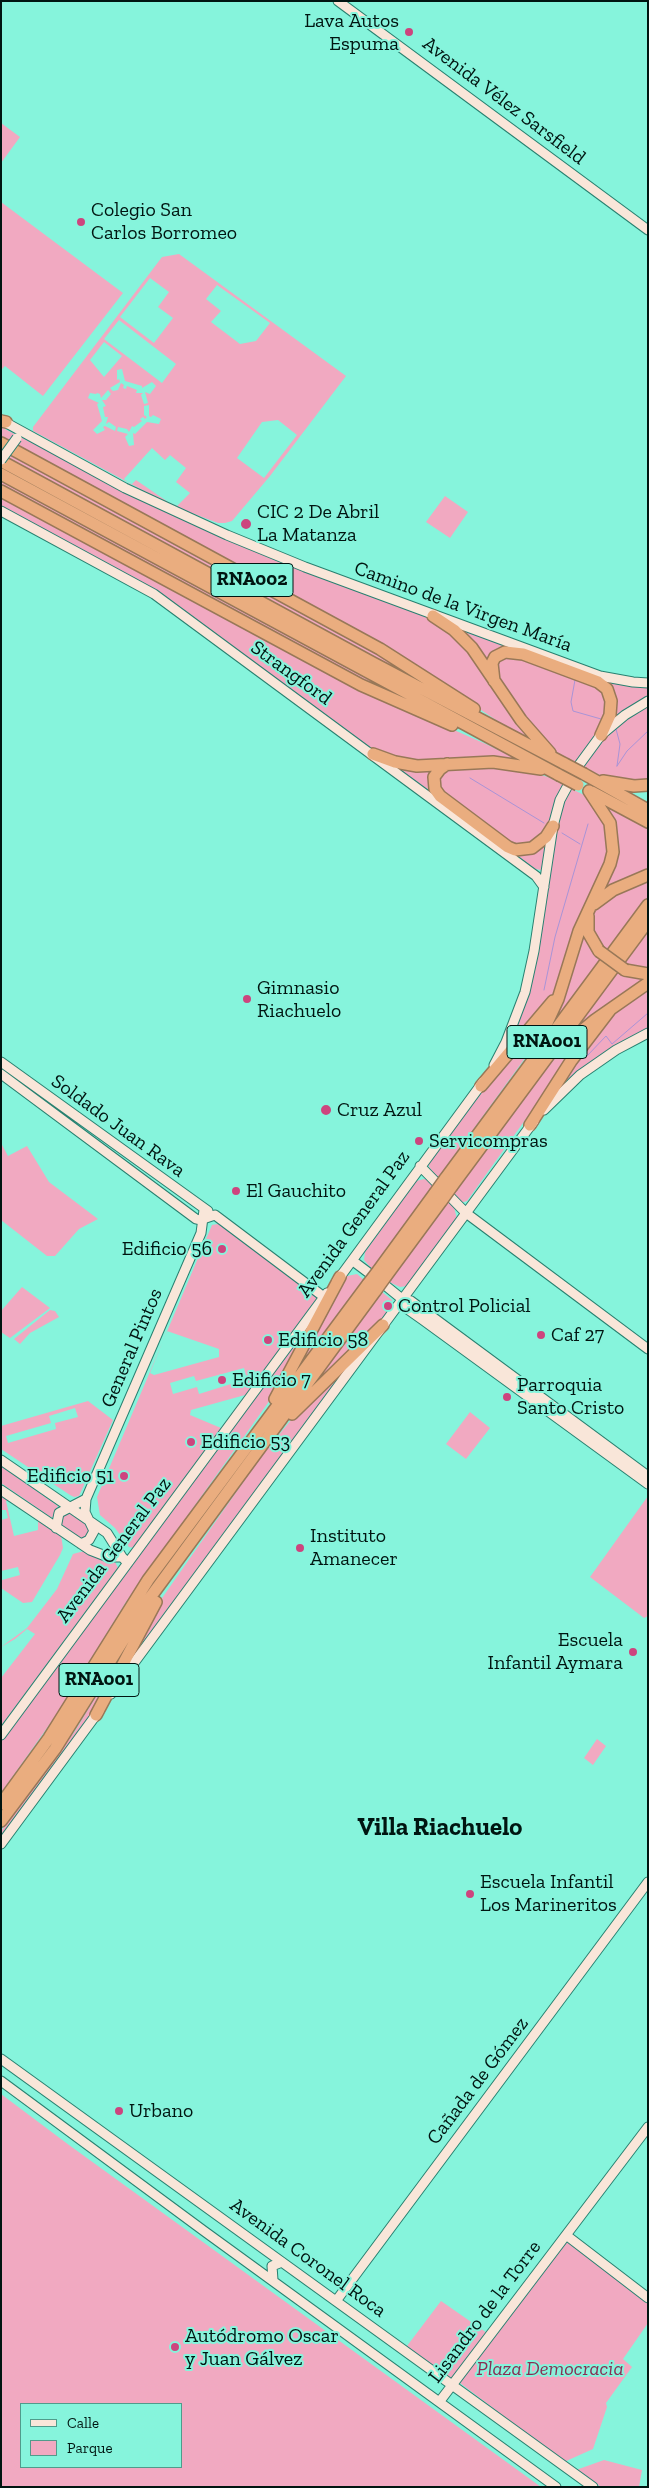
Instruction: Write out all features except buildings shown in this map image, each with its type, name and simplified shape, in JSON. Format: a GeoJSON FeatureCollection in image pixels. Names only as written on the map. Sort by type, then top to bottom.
{"type":"FeatureCollection","features":[{"type":"Feature","properties":{"kind":"highway","name":"RNA002"},"geometry":{"type":"LineString","coordinates":[[1,443],[380,649],[462,701],[494,733]]}},
{"type":"Feature","properties":{"kind":"highway","name":"RNA002"},"geometry":{"type":"LineString","coordinates":[[1,460],[494,733],[555,773],[648,822]]}},
{"type":"Feature","properties":{"kind":"highway","name":"RNA002"},"geometry":{"type":"LineString","coordinates":[[1,474],[494,733],[561,762],[648,810]]}},
{"type":"Feature","properties":{"kind":"highway","name":"RNA002"},"geometry":{"type":"LineString","coordinates":[[1,490],[361,685],[459,728],[494,733]]}},
{"type":"Feature","properties":{"kind":"highway"},"geometry":{"type":"LineString","coordinates":[[433,616],[467,643],[520,720],[561,762]]}},
{"type":"Feature","properties":{"kind":"highway"},"geometry":{"type":"LineString","coordinates":[[494,681],[492,670],[495,657],[505,652],[515,652],[603,681],[610,695],[611,708],[601,736]]}},
{"type":"Feature","properties":{"kind":"highway"},"geometry":{"type":"LineString","coordinates":[[373,754],[410,765],[493,762],[555,773]]}},
{"type":"Feature","properties":{"kind":"highway"},"geometry":{"type":"LineString","coordinates":[[447,764],[440,768],[434,777],[437,798],[509,851],[532,848],[546,837],[553,826]]}},
{"type":"Feature","properties":{"kind":"highway"},"geometry":{"type":"LineString","coordinates":[[589,777],[623,785],[648,785]]}},
{"type":"Feature","properties":{"kind":"highway"},"geometry":{"type":"LineString","coordinates":[[537,1063],[536,1045],[552,1013],[579,931],[610,864],[613,841],[606,814],[584,788]]}},
{"type":"Feature","properties":{"kind":"highway"},"geometry":{"type":"LineString","coordinates":[[648,875],[605,894],[589,910],[588,932],[599,951],[625,970],[648,974]]}},
{"type":"Feature","properties":{"kind":"highway","name":"RNA001"},"geometry":{"type":"LineString","coordinates":[[1,1804],[59,1723],[140,1593],[247,1456],[377,1280],[537,1063],[648,905]]}},
{"type":"Feature","properties":{"kind":"highway","name":"RNA001"},"geometry":{"type":"LineString","coordinates":[[537,1063],[648,921]]}},
{"type":"Feature","properties":{"kind":"highway"},"geometry":{"type":"LineString","coordinates":[[481,1086],[541,1017],[564,980]]}},
{"type":"Feature","properties":{"kind":"highway"},"geometry":{"type":"LineString","coordinates":[[537,1063],[648,983]]}},
{"type":"Feature","properties":{"kind":"highway"},"geometry":{"type":"LineString","coordinates":[[530,1125],[571,1061],[610,1010]]}},
{"type":"Feature","properties":{"kind":"highway"},"geometry":{"type":"LineString","coordinates":[[247,1456],[340,1277]]}},
{"type":"Feature","properties":{"kind":"highway"},"geometry":{"type":"LineString","coordinates":[[247,1456],[383,1325]]}},
{"type":"Feature","properties":{"kind":"highway","name":"RNA001"},"geometry":{"type":"LineString","coordinates":[[1,1821],[55,1749],[136,1618],[195,1537],[247,1456]]}},
{"type":"Feature","properties":{"kind":"highway"},"geometry":{"type":"LineString","coordinates":[[96,1715],[146,1619],[195,1537]]}},
{"type":"Feature","properties":{"kind":"street","name":"Avenida Vélez Sarsfield"},"geometry":{"type":"LineString","coordinates":[[338,1],[648,230]]}},
{"type":"Feature","properties":{"kind":"street","name":"Camino de la Virgen María"},"geometry":{"type":"LineString","coordinates":[[3,421],[19,435],[125,488],[182,515],[305,567],[603,681],[648,683]]}},
{"type":"Feature","properties":{"kind":"street"},"geometry":{"type":"LineString","coordinates":[[1,460],[19,435]]}},
{"type":"Feature","properties":{"kind":"street","name":"Strangford"},"geometry":{"type":"LineString","coordinates":[[1,511],[151,591],[373,754],[437,798]]}},
{"type":"Feature","properties":{"kind":"street","name":"Avenida General Paz"},"geometry":{"type":"LineString","coordinates":[[1,1735],[125,1560],[353,1261],[420,1166],[481,1086],[506,1042],[525,992],[534,951],[553,826],[560,800],[573,776],[601,736],[626,715],[648,701]]}},
{"type":"Feature","properties":{"kind":"street"},"geometry":{"type":"LineString","coordinates":[[509,851],[536,876],[544,887]]}},
{"type":"Feature","properties":{"kind":"street"},"geometry":{"type":"LineString","coordinates":[[1,1844],[530,1125],[580,1074],[616,1050],[648,1033]]}},
{"type":"Feature","properties":{"kind":"street","name":"Soldado Juan Rava"},"geometry":{"type":"LineString","coordinates":[[1,1062],[203,1214]]}},
{"type":"Feature","properties":{"kind":"street"},"geometry":{"type":"LineString","coordinates":[[1,1074],[196,1219],[203,1214],[215,1214],[324,1297]]}},
{"type":"Feature","properties":{"kind":"street"},"geometry":{"type":"LineString","coordinates":[[420,1166],[466,1213],[648,1349]]}},
{"type":"Feature","properties":{"kind":"street","name":"General Pintos"},"geometry":{"type":"LineString","coordinates":[[86,1499],[201,1233],[203,1214]]}},
{"type":"Feature","properties":{"kind":"street"},"geometry":{"type":"LineString","coordinates":[[353,1261],[402,1299],[411,1301],[648,1476]]}},
{"type":"Feature","properties":{"kind":"street"},"geometry":{"type":"LineString","coordinates":[[402,1299],[406,1308],[648,1484]]}},
{"type":"Feature","properties":{"kind":"street"},"geometry":{"type":"LineString","coordinates":[[1,1460],[107,1533],[125,1560]]}},
{"type":"Feature","properties":{"kind":"street"},"geometry":{"type":"LineString","coordinates":[[1,1490],[56,1528],[100,1555],[125,1560]]}},
{"type":"Feature","properties":{"kind":"street"},"geometry":{"type":"LineString","coordinates":[[56,1528],[56,1518],[68,1507],[86,1499],[86,1512],[94,1531],[92,1538],[81,1544]]}},
{"type":"Feature","properties":{"kind":"street","name":"Cañada de Gómez"},"geometry":{"type":"LineString","coordinates":[[336,2301],[648,1882]]}},
{"type":"Feature","properties":{"kind":"street","name":"Avenida Coronel Roca"},"geometry":{"type":"LineString","coordinates":[[1,2059],[593,2487]]}},
{"type":"Feature","properties":{"kind":"street","name":"Avenida Coronel Roca"},"geometry":{"type":"LineString","coordinates":[[1,2081],[556,2487]]}},
{"type":"Feature","properties":{"kind":"street","name":"Lisandro de la Torre"},"geometry":{"type":"LineString","coordinates":[[440,2401],[648,2127]]}},
{"type":"Feature","properties":{"kind":"street"},"geometry":{"type":"LineString","coordinates":[[566,2235],[648,2298]]}},
{"type":"Feature","properties":{"kind":"street"},"geometry":{"type":"LineString","coordinates":[[273,2280],[272,2266],[282,2262]]}},
{"type":"Feature","properties":{"kind":"green space"},"geometry":{"type":"Polygon","coordinates":[[[1,123],[20,137],[1,163],[1,123]]]}},
{"type":"Feature","properties":{"kind":"green space"},"geometry":{"type":"Polygon","coordinates":[[[1,202],[123,293],[43,396],[5,366],[1,370],[1,202]]]}},
{"type":"Feature","properties":{"kind":"green space"},"geometry":{"type":"Polygon","coordinates":[[[179,254],[346,376],[270,476],[232,521],[225,523],[218,523],[170,505],[132,484],[136,480],[177,506],[190,493],[176,482],[186,468],[170,455],[165,460],[152,448],[124,479],[128,482],[33,431],[33,427],[162,257],[179,254]],[[150,278],[120,317],[154,343],[173,318],[158,307],[169,292],[150,278]],[[217,285],[206,299],[221,311],[211,322],[240,344],[256,341],[270,323],[217,285]],[[119,320],[104,339],[162,383],[176,364],[119,320]],[[104,342],[90,360],[104,377],[122,356],[104,342]],[[122,369],[117,370],[117,380],[119,379],[120,382],[110,388],[113,391],[118,390],[121,383],[124,385],[123,388],[126,389],[127,386],[137,390],[136,393],[143,393],[141,395],[144,404],[148,403],[145,392],[150,394],[156,386],[152,382],[142,388],[142,386],[125,381],[122,369]],[[108,390],[101,398],[100,394],[90,393],[88,398],[99,403],[97,404],[102,421],[93,430],[97,434],[105,430],[103,427],[105,426],[115,431],[116,427],[109,422],[106,424],[108,417],[105,417],[103,407],[106,406],[102,400],[106,400],[111,394],[108,390]],[[149,405],[144,406],[144,415],[147,417],[140,419],[142,421],[134,427],[132,426],[129,432],[127,429],[118,427],[117,431],[128,434],[125,437],[129,446],[134,445],[133,433],[135,434],[147,422],[159,424],[161,419],[153,415],[149,416],[149,405]],[[278,420],[262,422],[237,458],[264,478],[297,435],[278,420]]]}},
{"type":"Feature","properties":{"kind":"green space"},"geometry":{"type":"Polygon","coordinates":[[[1,427],[168,513],[304,571],[433,619],[453,632],[543,747],[499,722],[433,678],[1,440],[1,427]]]}},
{"type":"Feature","properties":{"kind":"green space"},"geometry":{"type":"Polygon","coordinates":[[[1,446],[379,652],[429,686],[1,455],[1,446]]]}},
{"type":"Feature","properties":{"kind":"green space"},"geometry":{"type":"Polygon","coordinates":[[[1,478],[420,704],[363,682],[1,487],[1,478]]]}},
{"type":"Feature","properties":{"kind":"green space"},"geometry":{"type":"Polygon","coordinates":[[[1,494],[359,688],[533,767],[417,763],[374,751],[152,588],[1,506],[1,494]]]}},
{"type":"Feature","properties":{"kind":"green space"},"geometry":{"type":"Polygon","coordinates":[[[445,496],[468,512],[450,538],[426,522],[445,496]]]}},
{"type":"Feature","properties":{"kind":"green space"},"geometry":{"type":"Polygon","coordinates":[[[455,628],[515,650],[488,668],[455,628]]]}},
{"type":"Feature","properties":{"kind":"green space"},"geometry":{"type":"Polygon","coordinates":[[[510,655],[596,684],[605,692],[605,722],[576,763],[559,755],[532,729],[497,680],[498,658],[510,655]]]}},
{"type":"Feature","properties":{"kind":"green space"},"geometry":{"type":"Polygon","coordinates":[[[602,680],[648,685],[648,697],[633,705],[611,722],[602,680]]]}},
{"type":"Feature","properties":{"kind":"green space"},"geometry":{"type":"Polygon","coordinates":[[[648,704],[648,782],[608,779],[581,766],[604,738],[628,717],[648,704]]]}},
{"type":"Feature","properties":{"kind":"green space"},"geometry":{"type":"Polygon","coordinates":[[[392,764],[436,767],[435,795],[392,764]]]}},
{"type":"Feature","properties":{"kind":"green space"},"geometry":{"type":"Polygon","coordinates":[[[508,766],[548,777],[564,785],[550,825],[536,842],[516,847],[442,795],[437,785],[442,771],[447,768],[508,766]]]}},
{"type":"Feature","properties":{"kind":"green space"},"geometry":{"type":"Polygon","coordinates":[[[570,788],[586,796],[603,816],[610,853],[555,992],[548,1004],[501,1060],[515,1029],[556,827],[563,802],[570,788]]]}},
{"type":"Feature","properties":{"kind":"green space"},"geometry":{"type":"Polygon","coordinates":[[[600,801],[648,826],[648,872],[598,896],[612,867],[600,801]]]}},
{"type":"Feature","properties":{"kind":"green space"},"geometry":{"type":"Polygon","coordinates":[[[548,840],[541,870],[535,869],[514,853],[548,840]]]}},
{"type":"Feature","properties":{"kind":"green space"},"geometry":{"type":"Polygon","coordinates":[[[648,878],[648,897],[607,952],[594,935],[592,918],[594,909],[603,900],[648,878]]]}},
{"type":"Feature","properties":{"kind":"green space"},"geometry":{"type":"Polygon","coordinates":[[[648,926],[648,969],[621,963],[648,926]]]}},
{"type":"Feature","properties":{"kind":"green space"},"geometry":{"type":"Polygon","coordinates":[[[583,930],[590,949],[601,960],[543,1038],[583,930]]]}},
{"type":"Feature","properties":{"kind":"green space"},"geometry":{"type":"Polygon","coordinates":[[[615,970],[628,976],[648,978],[558,1048],[615,970]]]}},
{"type":"Feature","properties":{"kind":"green space"},"geometry":{"type":"Polygon","coordinates":[[[648,987],[648,1029],[543,1106],[614,1012],[648,987]]]}},
{"type":"Feature","properties":{"kind":"green space"},"geometry":{"type":"Polygon","coordinates":[[[542,1019],[538,1036],[528,1054],[438,1178],[429,1167],[428,1162],[484,1089],[542,1019]]]}},
{"type":"Feature","properties":{"kind":"green space"},"geometry":{"type":"Polygon","coordinates":[[[594,1024],[467,1201],[460,1203],[452,1194],[545,1069],[562,1051],[594,1024]]]}},
{"type":"Feature","properties":{"kind":"green space"},"geometry":{"type":"Polygon","coordinates":[[[1,1143],[8,1156],[27,1146],[49,1182],[98,1219],[79,1229],[55,1256],[47,1256],[1,1220],[1,1143]]]}},
{"type":"Feature","properties":{"kind":"green space"},"geometry":{"type":"Polygon","coordinates":[[[429,1180],[433,1185],[372,1269],[364,1260],[365,1252],[416,1181],[429,1180]]]}},
{"type":"Feature","properties":{"kind":"green space"},"geometry":{"type":"Polygon","coordinates":[[[448,1201],[454,1207],[457,1219],[407,1286],[400,1287],[389,1282],[448,1201]]]}},
{"type":"Feature","properties":{"kind":"green space"},"geometry":{"type":"Polygon","coordinates":[[[218,1224],[316,1295],[318,1300],[135,1548],[129,1547],[115,1528],[100,1515],[97,1497],[163,1341],[150,1373],[154,1375],[219,1357],[219,1349],[167,1331],[212,1225],[218,1224]],[[244,1368],[196,1381],[194,1376],[170,1383],[173,1394],[197,1387],[199,1394],[247,1379],[244,1368]],[[245,1395],[191,1410],[190,1415],[221,1428],[245,1395]]]}},
{"type":"Feature","properties":{"kind":"green space"},"geometry":{"type":"Polygon","coordinates":[[[357,1274],[364,1280],[286,1385],[341,1284],[347,1276],[357,1274]]]}},
{"type":"Feature","properties":{"kind":"green space"},"geometry":{"type":"Polygon","coordinates":[[[22,1287],[50,1308],[10,1338],[1,1332],[1,1311],[22,1287]]]}},
{"type":"Feature","properties":{"kind":"green space"},"geometry":{"type":"Polygon","coordinates":[[[382,1292],[392,1300],[391,1304],[389,1302],[386,1307],[391,1307],[369,1335],[304,1397],[382,1292]]]}},
{"type":"Feature","properties":{"kind":"green space"},"geometry":{"type":"Polygon","coordinates":[[[320,1308],[275,1393],[126,1602],[59,1711],[1,1793],[1,1740],[320,1308]]]}},
{"type":"Feature","properties":{"kind":"green space"},"geometry":{"type":"Polygon","coordinates":[[[50,1310],[55,1311],[59,1317],[30,1333],[20,1344],[14,1339],[50,1310]]]}},
{"type":"Feature","properties":{"kind":"green space"},"geometry":{"type":"Polygon","coordinates":[[[365,1346],[114,1687],[160,1601],[260,1458],[291,1420],[365,1346]]]}},
{"type":"Feature","properties":{"kind":"green space"},"geometry":{"type":"Polygon","coordinates":[[[88,1401],[113,1420],[79,1496],[74,1497],[1,1449],[1,1426],[88,1401]],[[75,1408],[49,1416],[51,1423],[6,1436],[8,1443],[56,1429],[55,1423],[78,1417],[75,1408]]]}},
{"type":"Feature","properties":{"kind":"green space"},"geometry":{"type":"Polygon","coordinates":[[[470,1412],[490,1428],[466,1459],[446,1444],[470,1412]]]}},
{"type":"Feature","properties":{"kind":"green space"},"geometry":{"type":"Polygon","coordinates":[[[1,1466],[58,1506],[52,1518],[1,1483],[1,1466]]]}},
{"type":"Feature","properties":{"kind":"green space"},"geometry":{"type":"Polygon","coordinates":[[[1,1493],[11,1500],[61,1535],[63,1548],[60,1555],[32,1602],[23,1603],[1,1588],[1,1576],[2,1580],[20,1575],[18,1567],[1,1571],[1,1520],[8,1518],[6,1510],[1,1510],[1,1493]],[[11,1500],[6,1501],[14,1536],[38,1530],[38,1519],[11,1500]]]}},
{"type":"Feature","properties":{"kind":"green space"},"geometry":{"type":"Polygon","coordinates":[[[648,1496],[648,1616],[644,1618],[590,1577],[648,1496]]]}},
{"type":"Feature","properties":{"kind":"green space"},"geometry":{"type":"Polygon","coordinates":[[[70,1512],[89,1527],[91,1531],[89,1535],[81,1539],[60,1525],[60,1517],[70,1512]]]}},
{"type":"Feature","properties":{"kind":"green space"},"geometry":{"type":"Polygon","coordinates":[[[84,1551],[115,1562],[118,1568],[1,1726],[1,1678],[35,1634],[27,1629],[1,1647],[27,1628],[57,1589],[73,1554],[84,1551]]]}},
{"type":"Feature","properties":{"kind":"green space"},"geometry":{"type":"Polygon","coordinates":[[[132,1637],[96,1710],[1,1838],[1,1831],[75,1731],[132,1637]]]}},
{"type":"Feature","properties":{"kind":"green space"},"geometry":{"type":"Polygon","coordinates":[[[597,1739],[606,1746],[593,1765],[584,1758],[597,1739]]]}},
{"type":"Feature","properties":{"kind":"green space","name":"Autódromo Oscar y Juan Gálvez"},"geometry":{"type":"Polygon","coordinates":[[[1,2094],[69,2145],[541,2487],[1,2487],[1,2094]]]}},
{"type":"Feature","properties":{"kind":"green space","name":"Plaza Democracia"},"geometry":{"type":"Polygon","coordinates":[[[569,2241],[648,2303],[648,2323],[623,2359],[632,2367],[606,2403],[607,2407],[593,2449],[564,2462],[460,2383],[459,2379],[565,2242],[569,2241]]]}},
{"type":"Feature","properties":{"kind":"green space"},"geometry":{"type":"Polygon","coordinates":[[[441,2301],[487,2333],[450,2380],[407,2346],[441,2301]]]}},
{"type":"Feature","properties":{"kind":"green space"},"geometry":{"type":"Polygon","coordinates":[[[604,2460],[642,2470],[639,2487],[601,2487],[576,2470],[604,2460]]]}},
{"type":"Feature","properties":{"kind":"waterway"},"geometry":{"type":"LineString","coordinates":[[575,680],[571,702],[573,711],[601,719]]}},
{"type":"Feature","properties":{"kind":"waterway"},"geometry":{"type":"LineString","coordinates":[[616,729],[620,744],[617,766]]}},
{"type":"Feature","properties":{"kind":"waterway"},"geometry":{"type":"LineString","coordinates":[[617,766],[627,751],[648,731]]}},
{"type":"Feature","properties":{"kind":"waterway"},"geometry":{"type":"LineString","coordinates":[[470,778],[544,823]]}},
{"type":"Feature","properties":{"kind":"waterway"},"geometry":{"type":"LineString","coordinates":[[544,990],[555,937],[588,824]]}},
{"type":"Feature","properties":{"kind":"waterway"},"geometry":{"type":"LineString","coordinates":[[562,833],[580,844]]}},
{"type":"Feature","properties":{"kind":"waterway"},"geometry":{"type":"LineString","coordinates":[[587,1056],[606,1036],[612,1044],[648,1013]]}},
{"type":"Feature","properties":{"kind":"place","name":"Lava Autos Espuma"},"geometry":{"type":"Point","coordinates":[409,32]}},
{"type":"Feature","properties":{"kind":"place","name":"Colegio San Carlos Borromeo"},"geometry":{"type":"Point","coordinates":[81,222]}},
{"type":"Feature","properties":{"kind":"place","name":"CIC 2 De Abril La Matanza"},"geometry":{"type":"Point","coordinates":[246,524]}},
{"type":"Feature","properties":{"kind":"place","name":"Gimnasio Riachuelo"},"geometry":{"type":"Point","coordinates":[247,999]}},
{"type":"Feature","properties":{"kind":"place","name":"Cruz Azul"},"geometry":{"type":"Point","coordinates":[326,1110]}},
{"type":"Feature","properties":{"kind":"place","name":"Servicompras"},"geometry":{"type":"Point","coordinates":[419,1141]}},
{"type":"Feature","properties":{"kind":"place","name":"El Gauchito"},"geometry":{"type":"Point","coordinates":[236,1191]}},
{"type":"Feature","properties":{"kind":"place","name":"Edificio 56"},"geometry":{"type":"Point","coordinates":[222,1249]}},
{"type":"Feature","properties":{"kind":"place","name":"Control Policial"},"geometry":{"type":"Point","coordinates":[388,1306]}},
{"type":"Feature","properties":{"kind":"place","name":"Caf 27"},"geometry":{"type":"Point","coordinates":[541,1335]}},
{"type":"Feature","properties":{"kind":"place","name":"Edificio 58"},"geometry":{"type":"Point","coordinates":[268,1340]}},
{"type":"Feature","properties":{"kind":"place","name":"Edificio 7"},"geometry":{"type":"Point","coordinates":[222,1380]}},
{"type":"Feature","properties":{"kind":"place","name":"Parroquia Santo Cristo"},"geometry":{"type":"Point","coordinates":[507,1397]}},
{"type":"Feature","properties":{"kind":"place","name":"Edificio 53"},"geometry":{"type":"Point","coordinates":[191,1442]}},
{"type":"Feature","properties":{"kind":"place","name":"Edificio 51"},"geometry":{"type":"Point","coordinates":[124,1476]}},
{"type":"Feature","properties":{"kind":"place","name":"Instituto Amanecer"},"geometry":{"type":"Point","coordinates":[300,1548]}},
{"type":"Feature","properties":{"kind":"place","name":"Escuela Infantil Aymara"},"geometry":{"type":"Point","coordinates":[633,1652]}},
{"type":"Feature","properties":{"kind":"place","name":"Escuela Infantil Los Marineritos"},"geometry":{"type":"Point","coordinates":[470,1894]}},
{"type":"Feature","properties":{"kind":"place","name":"Urbano"},"geometry":{"type":"Point","coordinates":[119,2111]}},
{"type":"Feature","properties":{"kind":"place","name":"Autódromo Oscar y Juan Gálvez"},"geometry":{"type":"Point","coordinates":[175,2347]}},
{"type":"Feature","properties":{"kind":"district","name":"Villa Riachuelo"},"geometry":{"type":"Point","coordinates":[440,1828]}}]}
